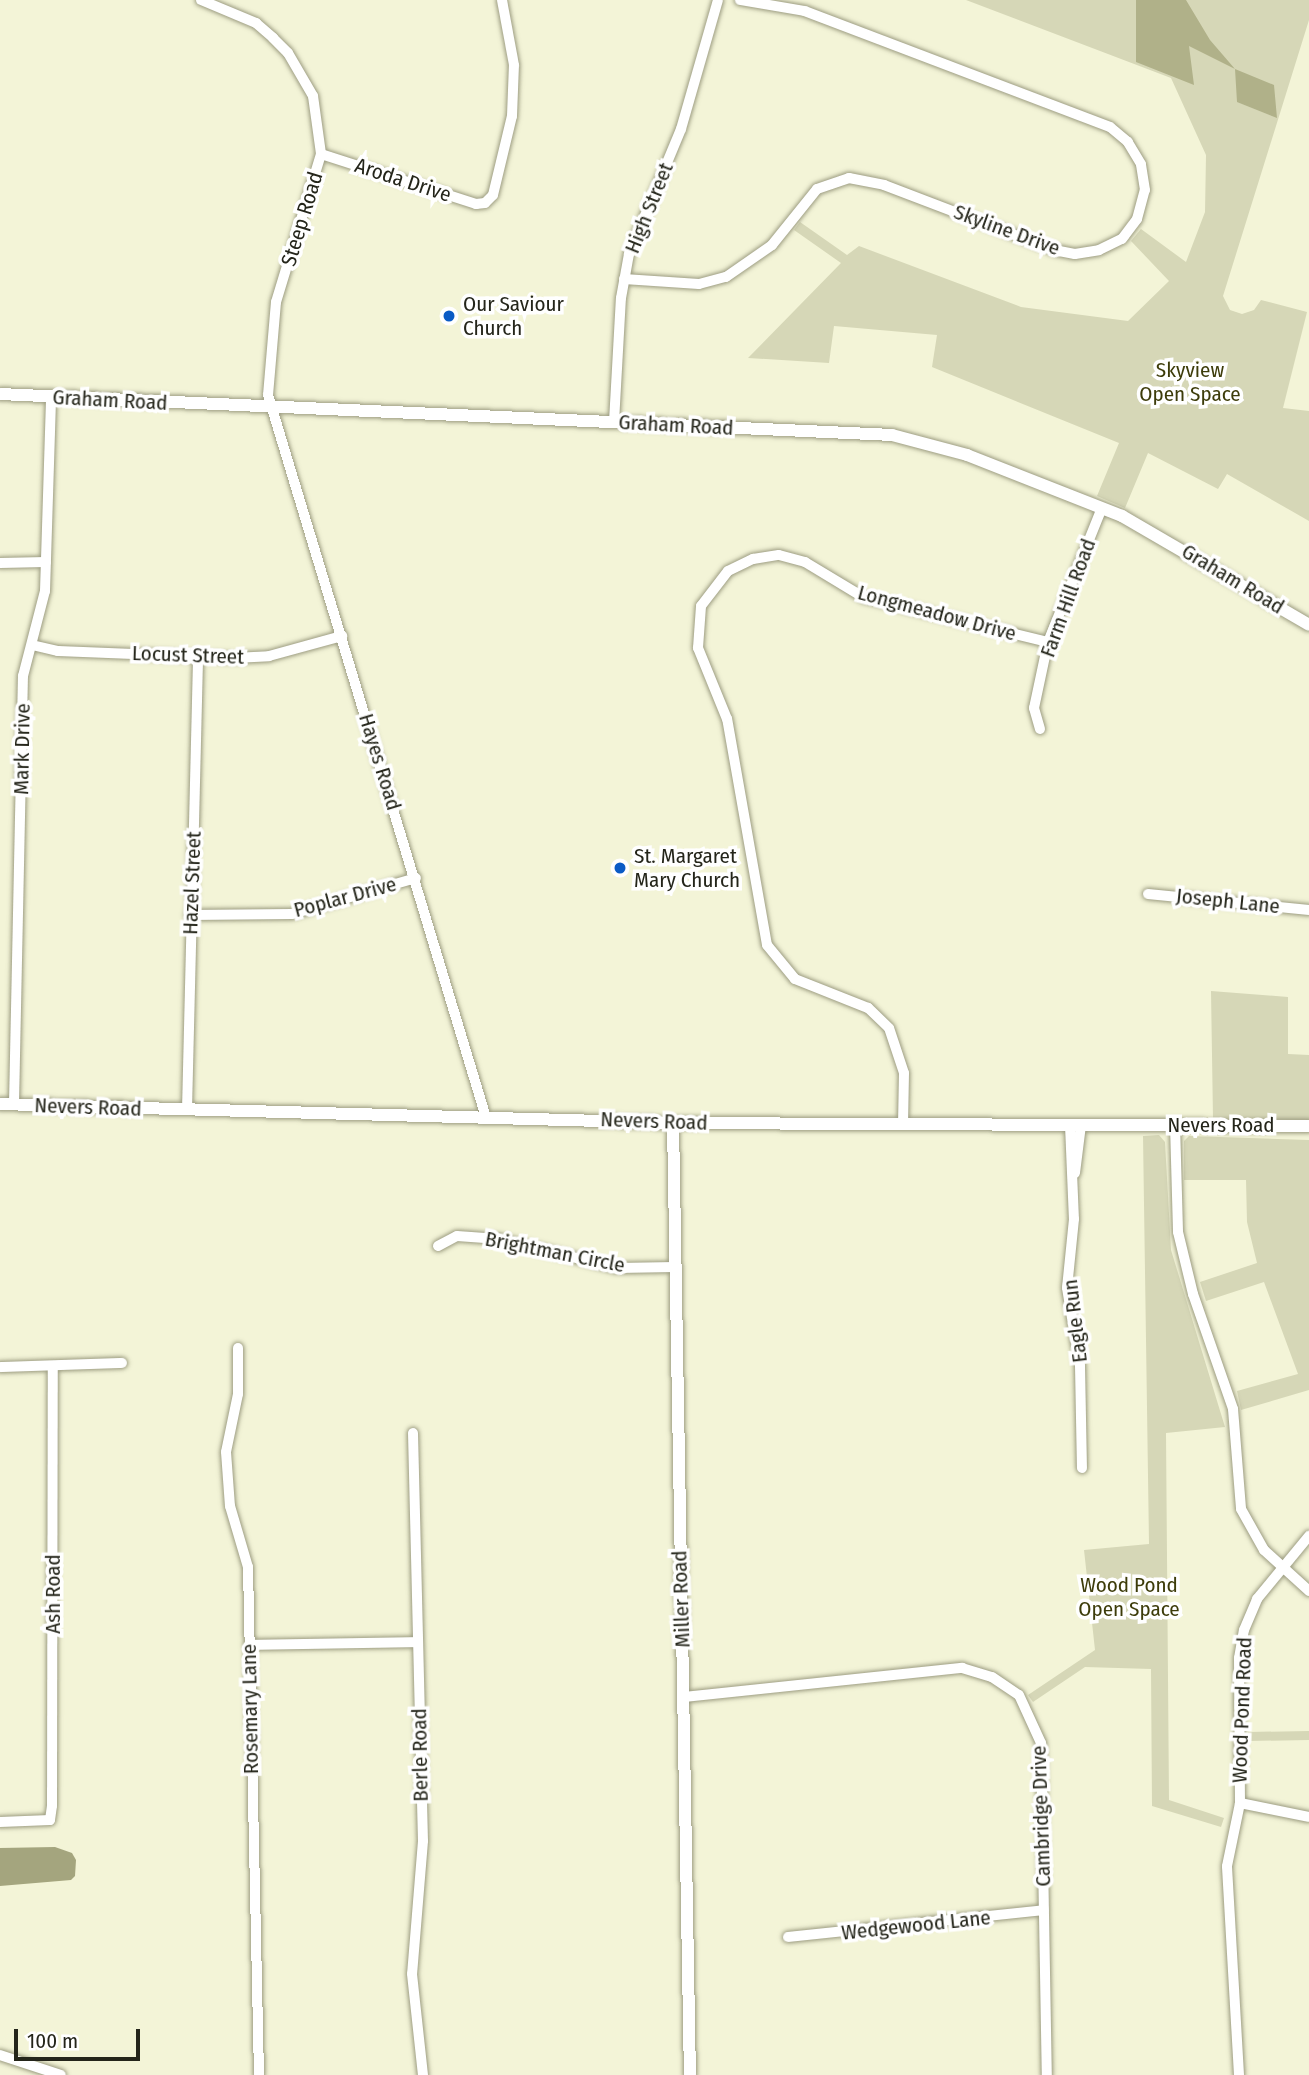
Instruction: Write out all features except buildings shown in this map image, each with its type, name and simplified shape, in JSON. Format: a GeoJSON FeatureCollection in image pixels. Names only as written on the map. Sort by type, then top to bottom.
{"type":"FeatureCollection","features":[{"type":"Feature","properties":{"kind":"street","name":"Steep Road"},"geometry":{"type":"LineString","coordinates":[[201,0],[256,23],[288,53],[313,96],[321,154],[276,302],[268,394],[275,409]]}},
{"type":"Feature","properties":{"kind":"street","name":"Aroda Drive"},"geometry":{"type":"LineString","coordinates":[[321,154],[476,204],[485,203],[493,195],[512,116],[514,65],[502,0]]}},
{"type":"Feature","properties":{"kind":"street","name":"High Street"},"geometry":{"type":"LineString","coordinates":[[614,422],[624,279],[629,254],[681,129],[718,0]]}},
{"type":"Feature","properties":{"kind":"street","name":"Skyline Drive"},"geometry":{"type":"LineString","coordinates":[[624,279],[699,284],[726,277],[772,245],[817,189],[849,178],[884,185],[1054,250],[1075,254],[1099,250],[1122,239],[1137,219],[1144,190],[1141,164],[1128,142],[1110,127],[805,11],[740,0]]}},
{"type":"Feature","properties":{"kind":"street","name":"Graham Road"},"geometry":{"type":"LineString","coordinates":[[0,394],[275,409],[892,435],[967,455],[1102,508],[1156,533],[1309,625]]}},
{"type":"Feature","properties":{"kind":"street","name":"Mark Drive"},"geometry":{"type":"LineString","coordinates":[[14,1104],[23,676],[32,645],[46,562],[51,397]]}},
{"type":"Feature","properties":{"kind":"street","name":"Hayes Road"},"geometry":{"type":"LineString","coordinates":[[275,409],[485,1114]]}},
{"type":"Feature","properties":{"kind":"street","name":"Farm Hill Road"},"geometry":{"type":"LineString","coordinates":[[1040,729],[1034,708],[1048,642],[1102,508]]}},
{"type":"Feature","properties":{"kind":"street","name":"Longmeadow Drive"},"geometry":{"type":"LineString","coordinates":[[903,1125],[904,1073],[889,1028],[868,1008],[795,979],[767,945],[727,719],[698,648],[701,606],[728,571],[752,559],[779,555],[805,562],[863,597],[1048,642]]}},
{"type":"Feature","properties":{"kind":"street"},"geometry":{"type":"LineString","coordinates":[[0,563],[46,562]]}},
{"type":"Feature","properties":{"kind":"street","name":"Locust Street"},"geometry":{"type":"LineString","coordinates":[[32,645],[58,651],[270,656],[342,636]]}},
{"type":"Feature","properties":{"kind":"street","name":"Hazel Street"},"geometry":{"type":"LineString","coordinates":[[187,1110],[198,656]]}},
{"type":"Feature","properties":{"kind":"street","name":"Poplar Drive"},"geometry":{"type":"LineString","coordinates":[[190,915],[292,914],[416,877]]}},
{"type":"Feature","properties":{"kind":"street","name":"Joseph Lane"},"geometry":{"type":"LineString","coordinates":[[1147,894],[1309,910]]}},
{"type":"Feature","properties":{"kind":"street","name":"Nevers Road"},"geometry":{"type":"LineString","coordinates":[[0,1104],[187,1110],[485,1114],[673,1123],[1309,1126]]}},
{"type":"Feature","properties":{"kind":"street","name":"Miller Road"},"geometry":{"type":"LineString","coordinates":[[673,1123],[690,2075]]}},
{"type":"Feature","properties":{"kind":"street"},"geometry":{"type":"LineString","coordinates":[[1175,1124],[1178,1233],[1190,1283],[1233,1409],[1241,1509],[1255,1539],[1309,1591]]}},
{"type":"Feature","properties":{"kind":"street","name":"Eagle Run"},"geometry":{"type":"LineString","coordinates":[[1075,1125],[1067,1288],[1080,1366],[1082,1468]]}},
{"type":"Feature","properties":{"kind":"street","name":"Brightman Circle"},"geometry":{"type":"LineString","coordinates":[[438,1246],[457,1236],[499,1239],[617,1268],[675,1268]]}},
{"type":"Feature","properties":{"kind":"street","name":"Rosemary Lane"},"geometry":{"type":"LineString","coordinates":[[238,1348],[238,1394],[226,1452],[230,1506],[247,1567],[259,2075]]}},
{"type":"Feature","properties":{"kind":"street"},"geometry":{"type":"LineString","coordinates":[[0,1367],[53,1368],[121,1363]]}},
{"type":"Feature","properties":{"kind":"street","name":"Ash Road"},"geometry":{"type":"LineString","coordinates":[[0,1822],[50,1820],[53,1368]]}},
{"type":"Feature","properties":{"kind":"street","name":"Berle Road"},"geometry":{"type":"LineString","coordinates":[[412,1433],[422,1841],[412,1974],[422,2075]]}},
{"type":"Feature","properties":{"kind":"street","name":"Wood Pond Road"},"geometry":{"type":"LineString","coordinates":[[1239,2075],[1227,1866],[1240,1803],[1238,1694],[1244,1630],[1257,1599],[1309,1536]]}},
{"type":"Feature","properties":{"kind":"street"},"geometry":{"type":"LineString","coordinates":[[249,1645],[418,1642]]}},
{"type":"Feature","properties":{"kind":"street","name":"Cambridge Drive"},"geometry":{"type":"LineString","coordinates":[[684,1697],[962,1668],[1004,1683],[1027,1709],[1041,1743],[1047,2075]]}},
{"type":"Feature","properties":{"kind":"street"},"geometry":{"type":"LineString","coordinates":[[1240,1803],[1309,1817]]}},
{"type":"Feature","properties":{"kind":"street","name":"Wedgewood Lane"},"geometry":{"type":"LineString","coordinates":[[788,1937],[1044,1910]]}},
{"type":"Feature","properties":{"kind":"street"},"geometry":{"type":"LineString","coordinates":[[0,2055],[61,2075]]}},
{"type":"Feature","properties":{"kind":"green space","name":"Skyview Open Space"},"geometry":{"type":"Polygon","coordinates":[[[966,0],[1309,0],[1309,20],[1223,296],[1230,310],[1242,314],[1254,310],[1261,300],[1307,312],[1283,408],[1309,411],[1309,521],[1227,474],[1218,489],[1148,453],[1125,508],[1097,496],[1119,443],[932,367],[937,335],[834,326],[829,363],[748,358],[841,263],[794,230],[800,222],[847,255],[859,246],[1021,307],[1128,321],[1169,281],[1131,241],[1141,229],[1186,262],[1205,212],[1206,155],[1171,78],[966,0]]]}},
{"type":"Feature","properties":{"kind":"green space"},"geometry":{"type":"Polygon","coordinates":[[[1211,991],[1288,997],[1288,1054],[1309,1055],[1309,1120],[1213,1119],[1211,991]]]}},
{"type":"Feature","properties":{"kind":"green space","name":"Wood Pond Open Space"},"geometry":{"type":"Polygon","coordinates":[[[1159,1135],[1165,1142],[1171,1250],[1225,1427],[1166,1433],[1169,1800],[1224,1818],[1221,1827],[1152,1806],[1151,1669],[1085,1667],[1033,1702],[1028,1695],[1095,1650],[1084,1550],[1149,1544],[1143,1136],[1159,1135]]]}},
{"type":"Feature","properties":{"kind":"green space"},"geometry":{"type":"Polygon","coordinates":[[[1189,1136],[1309,1140],[1309,1390],[1241,1410],[1237,1391],[1298,1374],[1264,1282],[1206,1301],[1200,1282],[1257,1263],[1247,1222],[1246,1180],[1184,1180],[1184,1141],[1189,1136]]]}},
{"type":"Feature","properties":{"kind":"green space"},"geometry":{"type":"Polygon","coordinates":[[[1309,1731],[1309,1740],[1248,1741],[1248,1732],[1309,1731]]]}},
{"type":"Feature","properties":{"kind":"shaded area"},"geometry":{"type":"Polygon","coordinates":[[[1136,0],[1186,0],[1210,40],[1235,69],[1189,46],[1194,85],[1136,62],[1136,0]]]}},
{"type":"Feature","properties":{"kind":"shaded area"},"geometry":{"type":"Polygon","coordinates":[[[1235,69],[1274,85],[1277,118],[1237,102],[1235,69]]]}},
{"type":"Feature","properties":{"kind":"shaded area"},"geometry":{"type":"Polygon","coordinates":[[[55,1847],[72,1853],[76,1860],[75,1876],[71,1880],[0,1886],[0,1848],[55,1847]]]}},
{"type":"Feature","properties":{"kind":"place","name":"Our Saviour Church"},"geometry":{"type":"Point","coordinates":[449,316]}},
{"type":"Feature","properties":{"kind":"place","name":"St. Margaret Mary Church"},"geometry":{"type":"Point","coordinates":[620,868]}}]}
